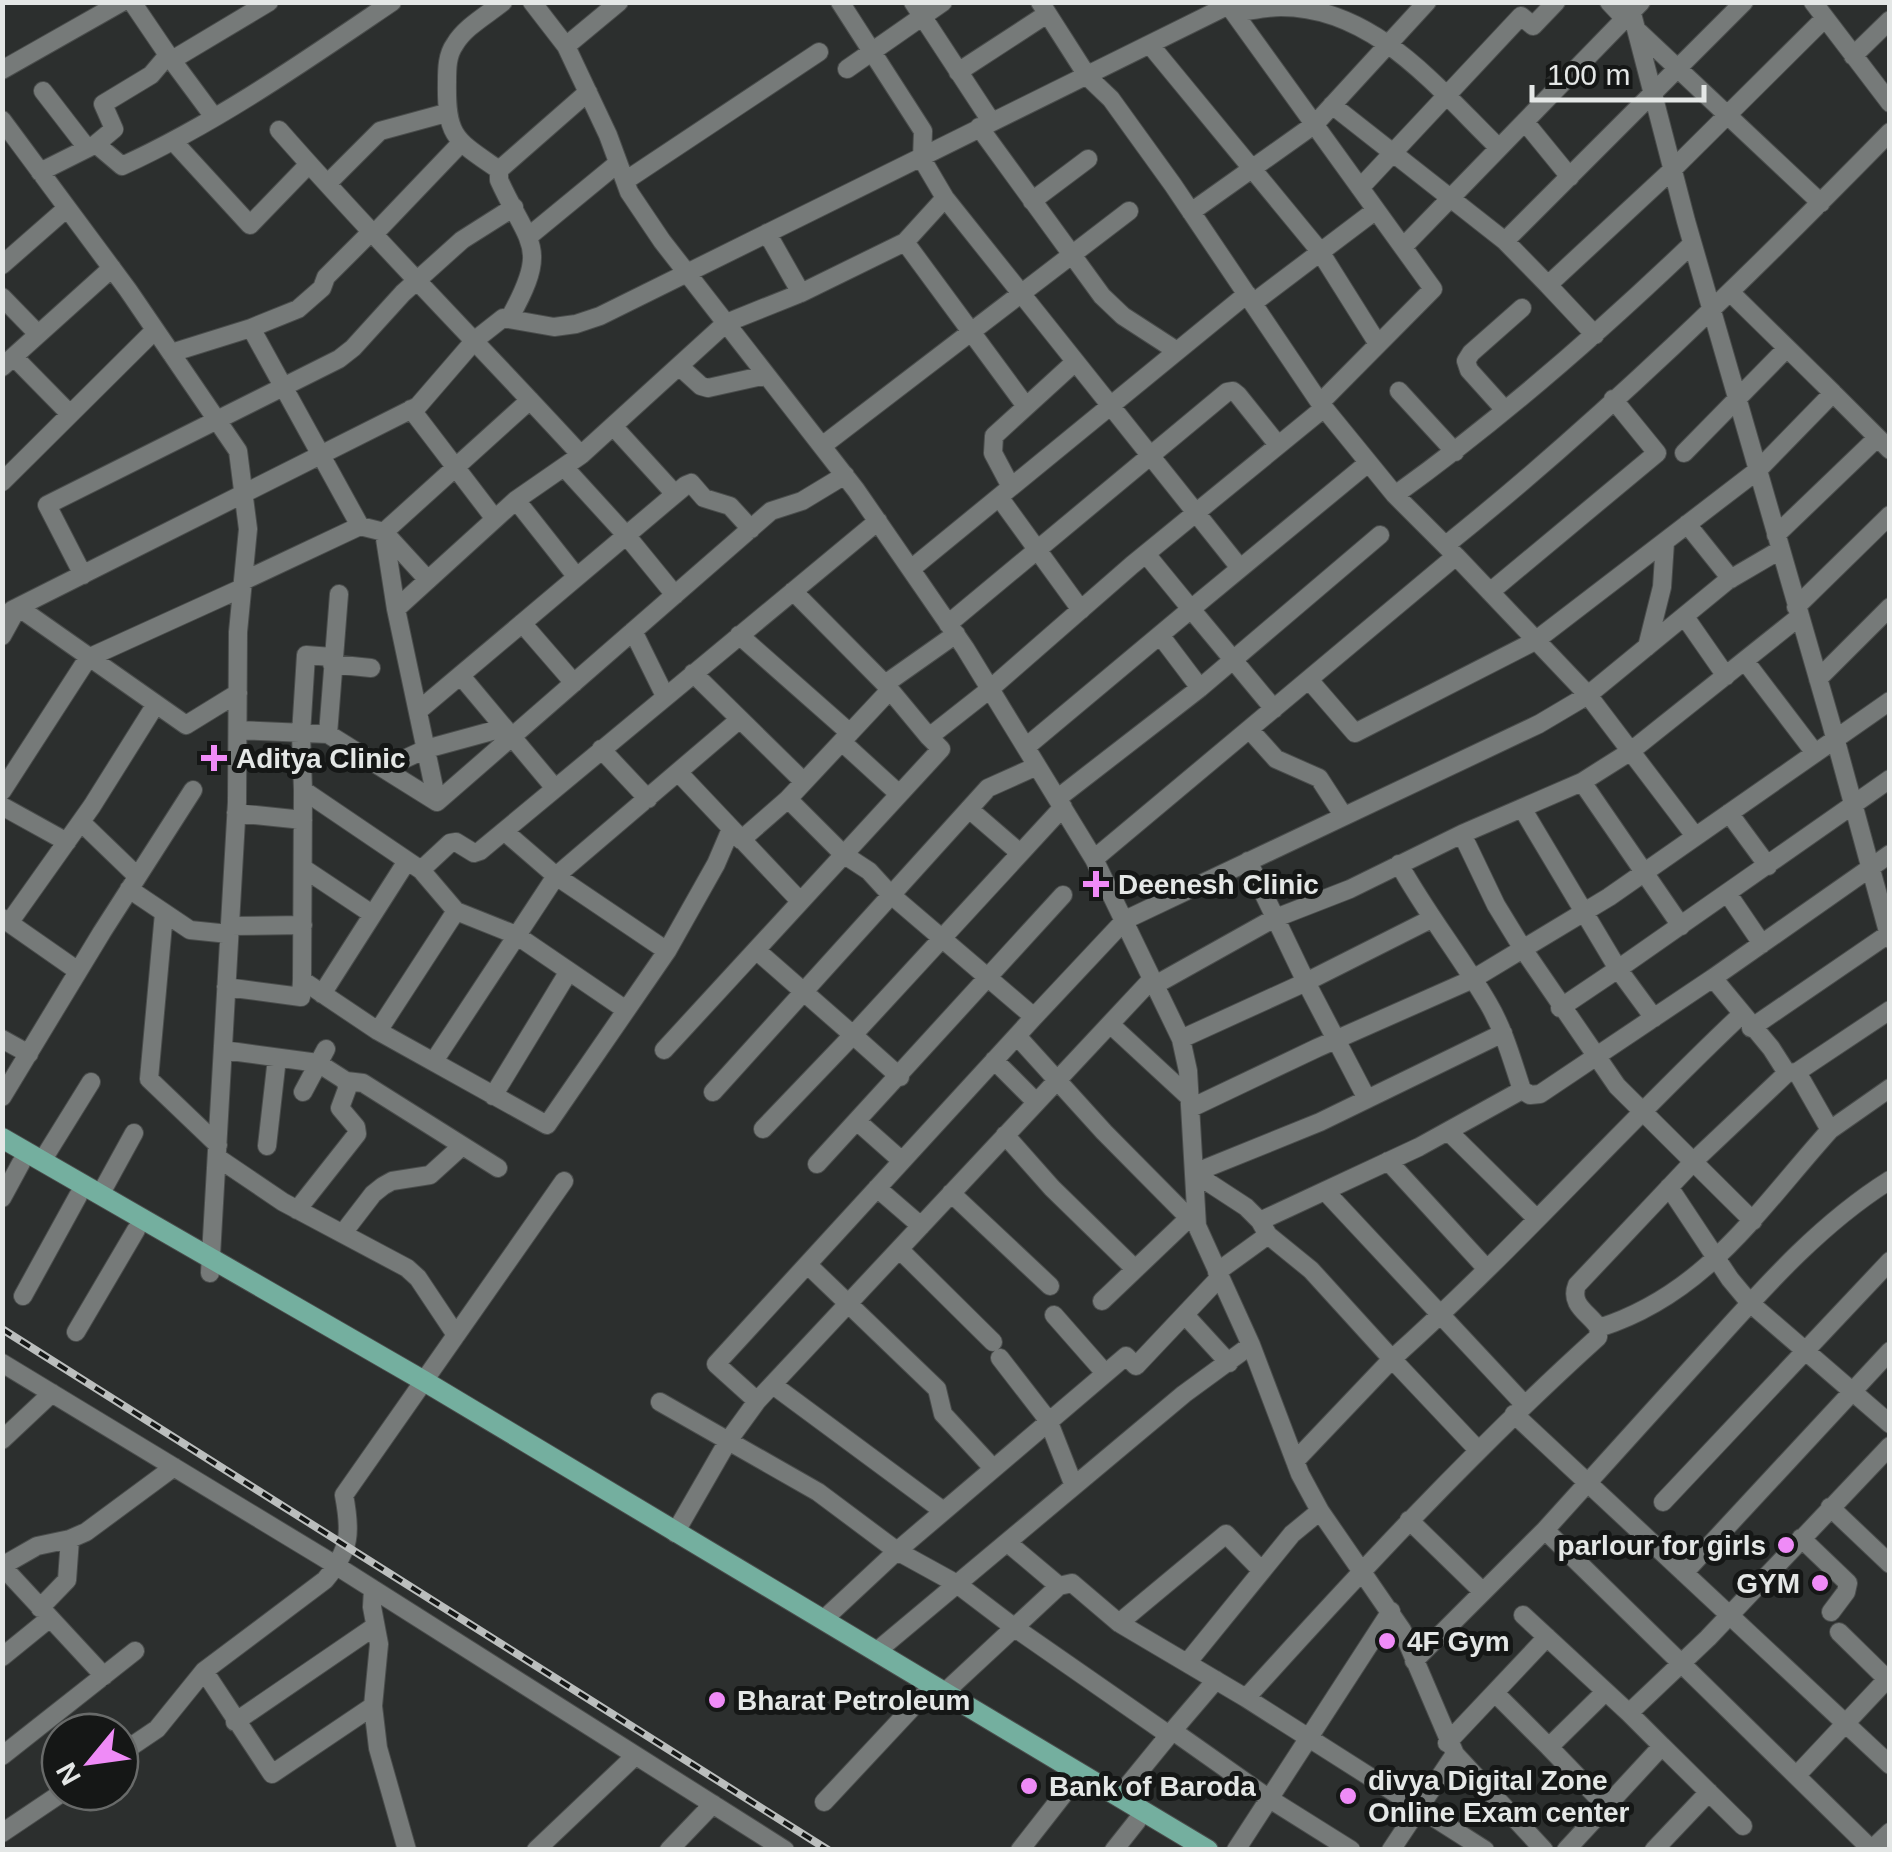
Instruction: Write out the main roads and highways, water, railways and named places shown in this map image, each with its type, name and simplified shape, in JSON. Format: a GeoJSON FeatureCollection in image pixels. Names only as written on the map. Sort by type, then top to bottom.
{"type":"FeatureCollection","features":[{"type":"Feature","properties":{"kind":"main road"},"geometry":{"type":"LineString","coordinates":[[2,1138],[22,1158],[78,1196],[136,1230],[212,1266]]}},
{"type":"Feature","properties":{"kind":"main road"},"geometry":{"type":"LineString","coordinates":[[22,1158],[100,1195],[212,1266],[877,1651],[934,1693],[1182,1850]]}},
{"type":"Feature","properties":{"kind":"main road"},"geometry":{"type":"LineString","coordinates":[[420,1386],[669,1546],[1120,1795],[1208,1850]]}},
{"type":"Feature","properties":{"kind":"railway"},"geometry":{"type":"LineString","coordinates":[[2,1329],[828,1850]]}},
{"type":"Feature","properties":{"kind":"place","name":"Aditya Clinic"},"geometry":{"type":"Point","coordinates":[214,758]}},
{"type":"Feature","properties":{"kind":"place","name":"Deenesh Clinic"},"geometry":{"type":"Point","coordinates":[1096,884]}},
{"type":"Feature","properties":{"kind":"place","name":"parlour for girls"},"geometry":{"type":"Point","coordinates":[1786,1545]}},
{"type":"Feature","properties":{"kind":"place","name":"GYM"},"geometry":{"type":"Point","coordinates":[1820,1583]}},
{"type":"Feature","properties":{"kind":"place","name":"4F Gym"},"geometry":{"type":"Point","coordinates":[1387,1641]}},
{"type":"Feature","properties":{"kind":"place","name":"Bharat Petroleum"},"geometry":{"type":"Point","coordinates":[717,1700]}},
{"type":"Feature","properties":{"kind":"place","name":"Bank of Baroda"},"geometry":{"type":"Point","coordinates":[1029,1786]}},
{"type":"Feature","properties":{"kind":"place","name":"divya Digital Zone Online Exam center"},"geometry":{"type":"Point","coordinates":[1348,1796]}}]}
